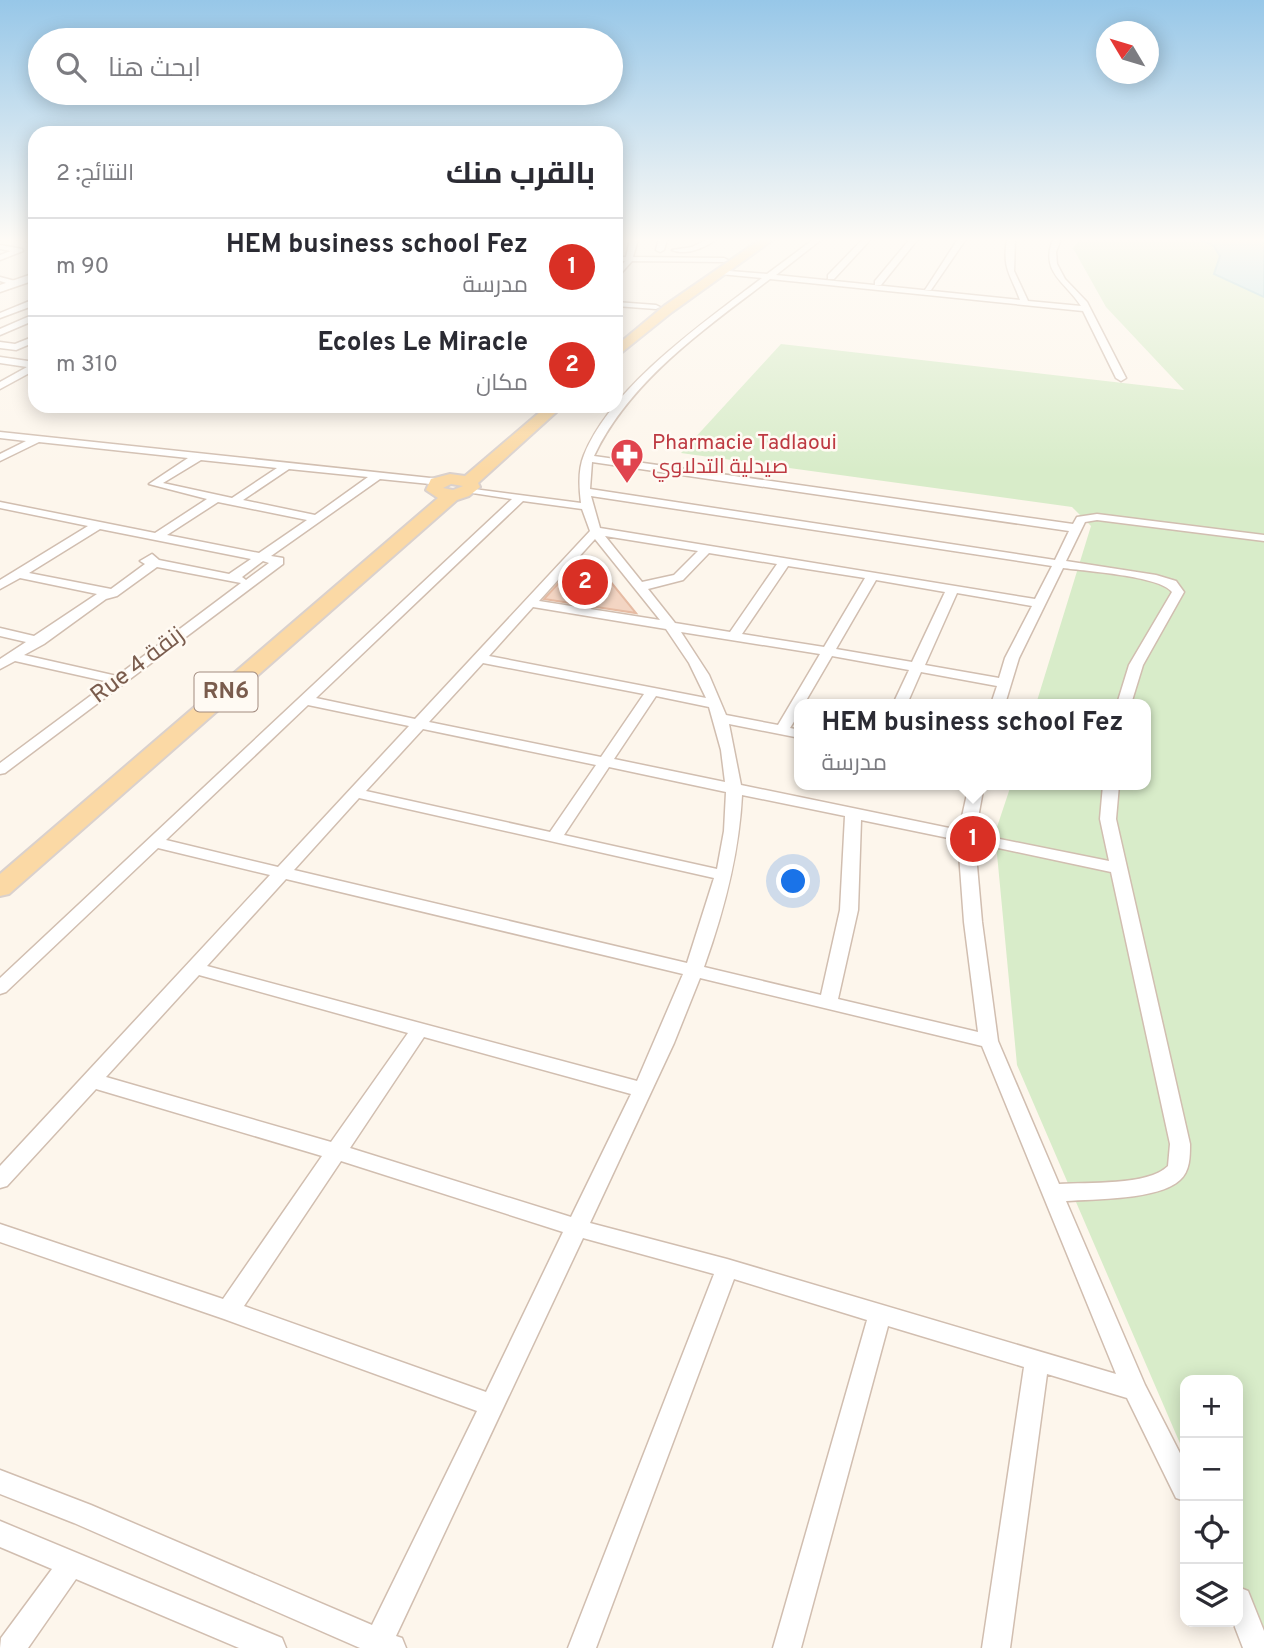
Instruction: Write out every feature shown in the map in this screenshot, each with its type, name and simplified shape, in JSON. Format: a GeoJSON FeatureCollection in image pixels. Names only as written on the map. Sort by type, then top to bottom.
{"type":"FeatureCollection","features":[{"type":"Feature","properties":{"kind":"main road"},"geometry":{"type":"LineString","coordinates":[[623,334],[645,316]]}},
{"type":"Feature","properties":{"kind":"main road"},"geometry":{"type":"LineString","coordinates":[[623,347],[660,316]]}},
{"type":"Feature","properties":{"kind":"main road","name":"RN6"},"geometry":{"type":"LineString","coordinates":[[0,888],[531,413]]}},
{"type":"Feature","properties":{"kind":"main road","name":"RN6"},"geometry":{"type":"LineString","coordinates":[[0,865],[451,487],[547,413]]}},
{"type":"Feature","properties":{"kind":"street"},"geometry":{"type":"LineString","coordinates":[[623,405],[635,390],[720,316]]}},
{"type":"Feature","properties":{"kind":"street"},"geometry":{"type":"LineString","coordinates":[[1090,316],[1121,378]]}},
{"type":"Feature","properties":{"kind":"street"},"geometry":{"type":"LineString","coordinates":[[4,331],[28,320]]}},
{"type":"Feature","properties":{"kind":"street"},"geometry":{"type":"LineString","coordinates":[[4,331],[28,333]]}},
{"type":"Feature","properties":{"kind":"street"},"geometry":{"type":"LineString","coordinates":[[0,345],[16,347],[28,342]]}},
{"type":"Feature","properties":{"kind":"street"},"geometry":{"type":"LineString","coordinates":[[0,360],[28,364]]}},
{"type":"Feature","properties":{"kind":"street"},"geometry":{"type":"LineString","coordinates":[[0,386],[28,369]]}},
{"type":"Feature","properties":{"kind":"street"},"geometry":{"type":"LineString","coordinates":[[0,377],[13,379]]}},
{"type":"Feature","properties":{"kind":"street"},"geometry":{"type":"LineString","coordinates":[[0,1482],[82,1514],[382,1646],[491,1405],[643,1090],[694,972],[730,840],[734,788],[718,711],[695,662],[671,626],[596,531],[587,500],[584,480],[588,458],[596,439],[617,413]]}},
{"type":"Feature","properties":{"kind":"street"},"geometry":{"type":"LineString","coordinates":[[0,435],[287,466],[521,497],[587,500],[1152,578],[1175,587],[1178,592],[1136,665],[1126,699]]}},
{"type":"Feature","properties":{"kind":"street"},"geometry":{"type":"LineString","coordinates":[[0,458],[37,439]]}},
{"type":"Feature","properties":{"kind":"street"},"geometry":{"type":"LineString","coordinates":[[199,456],[154,484],[218,497],[232,503],[319,519]]}},
{"type":"Feature","properties":{"kind":"street"},"geometry":{"type":"LineString","coordinates":[[588,458],[1074,528]]}},
{"type":"Feature","properties":{"kind":"street"},"geometry":{"type":"LineString","coordinates":[[232,503],[287,466]]}},
{"type":"Feature","properties":{"kind":"street"},"geometry":{"type":"LineString","coordinates":[[232,579],[379,477]]}},
{"type":"Feature","properties":{"kind":"street"},"geometry":{"type":"LineString","coordinates":[[158,536],[218,497]]}},
{"type":"Feature","properties":{"kind":"street"},"geometry":{"type":"LineString","coordinates":[[0,988],[521,497]]}},
{"type":"Feature","properties":{"kind":"street"},"geometry":{"type":"LineString","coordinates":[[0,505],[264,556]]}},
{"type":"Feature","properties":{"kind":"street"},"geometry":{"type":"LineString","coordinates":[[1000,699],[1012,658],[1074,528],[1081,519],[1097,517],[1264,538]]}},
{"type":"Feature","properties":{"kind":"street"},"geometry":{"type":"LineString","coordinates":[[0,585],[100,524]]}},
{"type":"Feature","properties":{"kind":"street"},"geometry":{"type":"LineString","coordinates":[[596,531],[1038,603]]}},
{"type":"Feature","properties":{"kind":"street"},"geometry":{"type":"LineString","coordinates":[[0,1180],[596,531]]}},
{"type":"Feature","properties":{"kind":"street"},"geometry":{"type":"LineString","coordinates":[[0,666],[39,641],[176,539]]}},
{"type":"Feature","properties":{"kind":"street"},"geometry":{"type":"LineString","coordinates":[[639,586],[675,582],[684,577],[707,548]]}},
{"type":"Feature","properties":{"kind":"street","name":"Rue 4 زنقة"},"geometry":{"type":"LineString","coordinates":[[0,771],[278,563],[278,559],[264,556]]}},
{"type":"Feature","properties":{"kind":"street"},"geometry":{"type":"LineString","coordinates":[[150,560],[252,582]]}},
{"type":"Feature","properties":{"kind":"street"},"geometry":{"type":"LineString","coordinates":[[734,636],[785,561]]}},
{"type":"Feature","properties":{"kind":"street"},"geometry":{"type":"LineString","coordinates":[[18,574],[105,593]]}},
{"type":"Feature","properties":{"kind":"street"},"geometry":{"type":"LineString","coordinates":[[801,699],[873,575]]}},
{"type":"Feature","properties":{"kind":"street"},"geometry":{"type":"LineString","coordinates":[[902,699],[953,589]]}},
{"type":"Feature","properties":{"kind":"street"},"geometry":{"type":"LineString","coordinates":[[529,603],[1005,683]]}},
{"type":"Feature","properties":{"kind":"street"},"geometry":{"type":"LineString","coordinates":[[0,632],[39,641]]}},
{"type":"Feature","properties":{"kind":"street"},"geometry":{"type":"LineString","coordinates":[[15,657],[119,680]]}},
{"type":"Feature","properties":{"kind":"street"},"geometry":{"type":"LineString","coordinates":[[480,658],[652,692],[794,733]]}},
{"type":"Feature","properties":{"kind":"street"},"geometry":{"type":"LineString","coordinates":[[555,836],[652,692]]}},
{"type":"Feature","properties":{"kind":"street"},"geometry":{"type":"LineString","coordinates":[[304,700],[1118,868]]}},
{"type":"Feature","properties":{"kind":"street"},"geometry":{"type":"LineString","coordinates":[[782,730],[794,711]]}},
{"type":"Feature","properties":{"kind":"street"},"geometry":{"type":"LineString","coordinates":[[0,757],[21,754]]}},
{"type":"Feature","properties":{"kind":"street"},"geometry":{"type":"LineString","coordinates":[[976,790],[966,837],[973,922],[989,1041],[1135,1390],[1180,1479]]}},
{"type":"Feature","properties":{"kind":"street"},"geometry":{"type":"LineString","coordinates":[[1053,1193],[1154,1185],[1171,1177],[1180,1164],[1180,1144],[1108,819],[1111,790]]}},
{"type":"Feature","properties":{"kind":"street"},"geometry":{"type":"LineString","coordinates":[[356,793],[722,875]]}},
{"type":"Feature","properties":{"kind":"street"},"geometry":{"type":"LineString","coordinates":[[828,1004],[849,910],[853,814]]}},
{"type":"Feature","properties":{"kind":"street"},"geometry":{"type":"LineString","coordinates":[[154,842],[989,1041]]}},
{"type":"Feature","properties":{"kind":"street"},"geometry":{"type":"LineString","coordinates":[[193,968],[643,1090]]}},
{"type":"Feature","properties":{"kind":"street"},"geometry":{"type":"LineString","coordinates":[[228,1310],[420,1029]]}},
{"type":"Feature","properties":{"kind":"street"},"geometry":{"type":"LineString","coordinates":[[90,1080],[337,1152],[577,1228],[727,1268],[1135,1390]]}},
{"type":"Feature","properties":{"kind":"street"},"geometry":{"type":"LineString","coordinates":[[0,1233],[228,1310],[491,1405]]}},
{"type":"Feature","properties":{"kind":"street"},"geometry":{"type":"LineString","coordinates":[[582,1648],[727,1268]]}},
{"type":"Feature","properties":{"kind":"street"},"geometry":{"type":"LineString","coordinates":[[787,1648],[880,1314]]}},
{"type":"Feature","properties":{"kind":"street"},"geometry":{"type":"LineString","coordinates":[[996,1648],[1037,1361]]}},
{"type":"Feature","properties":{"kind":"street"},"geometry":{"type":"LineString","coordinates":[[0,1534],[272,1648]]}},
{"type":"Feature","properties":{"kind":"street"},"geometry":{"type":"LineString","coordinates":[[12,1648],[72,1563]]}},
{"type":"Feature","properties":{"kind":"street"},"geometry":{"type":"LineString","coordinates":[[1243,1613],[1257,1648]]}},
{"type":"Feature","properties":{"kind":"green space"},"geometry":{"type":"Polygon","coordinates":[[[1114,316],[1264,316],[1264,1636],[1243,1588],[1243,1375],[1180,1375],[1180,1443],[1017,1065],[995,833],[1009,790],[1151,790],[1151,699],[1038,699],[1091,526],[1072,507],[681,453],[781,344],[1184,390],[1114,316]]]}},
{"type":"Feature","properties":{"kind":"building"},"geometry":{"type":"Polygon","coordinates":[[[593,560],[636,613],[544,599],[578,562],[593,560]]]}},
{"type":"Feature","properties":{"kind":"place","name":"Pharmacie Tadlaoui صيدلية التدلاوي"},"geometry":{"type":"Point","coordinates":[627,485]}},
{"type":"Feature","properties":{"kind":"place","name":"Ecoles Le Miracle"},"geometry":{"type":"Point","coordinates":[585,582]}},
{"type":"Feature","properties":{"kind":"place","name":"HEM business school Fez"},"geometry":{"type":"Point","coordinates":[973,839]}}]}
